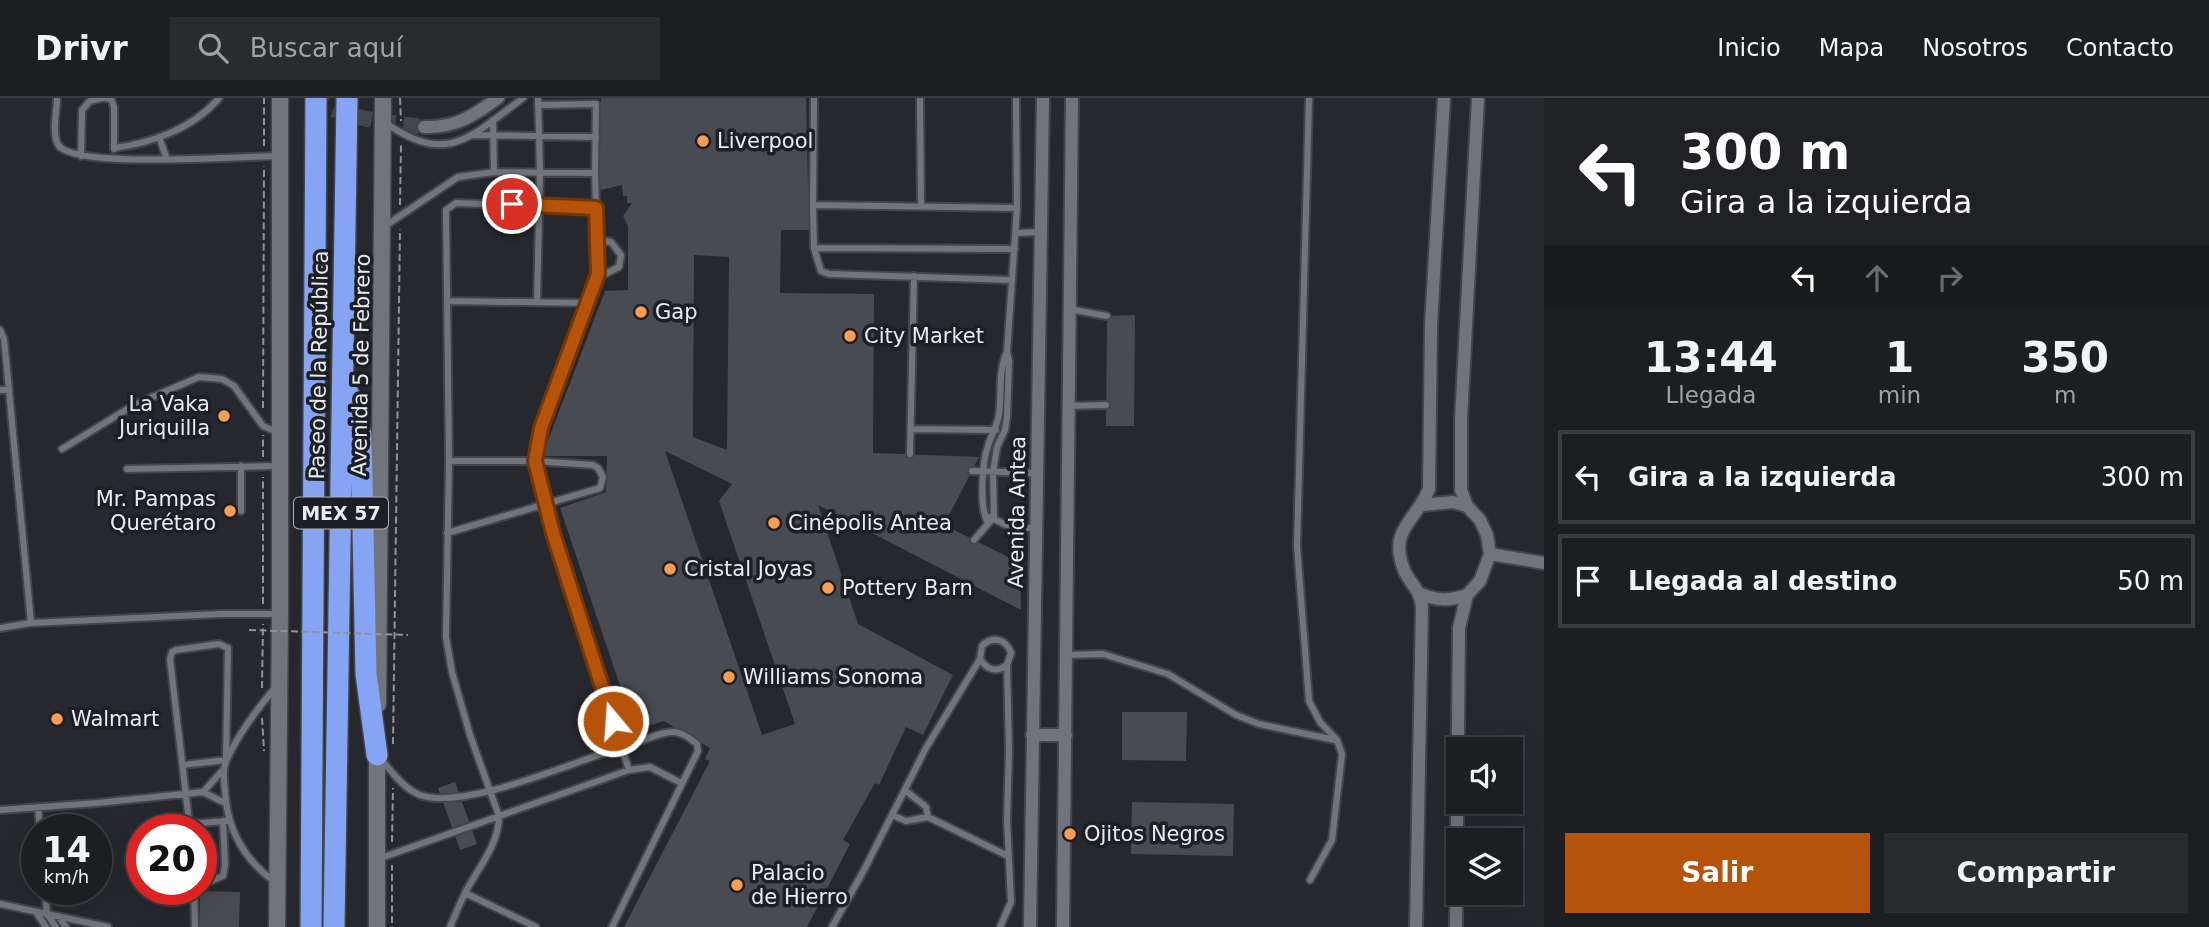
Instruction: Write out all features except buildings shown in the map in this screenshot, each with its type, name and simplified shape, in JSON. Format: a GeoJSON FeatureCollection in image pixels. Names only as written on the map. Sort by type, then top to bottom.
{"type":"FeatureCollection","features":[{"type":"Feature","properties":{"kind":"highway","name":"Paseo de la República"},"geometry":{"type":"LineString","coordinates":[[311,927],[316,98]]}},
{"type":"Feature","properties":{"kind":"highway","name":"Paseo de la República"},"geometry":{"type":"LineString","coordinates":[[334,927],[344,385],[346,98]]}},
{"type":"Feature","properties":{"kind":"highway"},"geometry":{"type":"LineString","coordinates":[[344,385],[355,407],[361,435],[366,674],[377,755]]}},
{"type":"Feature","properties":{"kind":"main road"},"geometry":{"type":"LineString","coordinates":[[277,927],[280,614],[271,466],[279,432],[272,156],[280,98]]}},
{"type":"Feature","properties":{"kind":"main road","name":"Avenida 5 de Febrero"},"geometry":{"type":"LineString","coordinates":[[377,927],[384,858],[377,755],[383,98]]}},
{"type":"Feature","properties":{"kind":"street"},"geometry":{"type":"LineString","coordinates":[[424,127],[443,128],[464,121],[498,98]]}},
{"type":"Feature","properties":{"kind":"street","name":"Avenida Antea"},"geometry":{"type":"LineString","coordinates":[[1030,927],[1043,98]]}},
{"type":"Feature","properties":{"kind":"street"},"geometry":{"type":"LineString","coordinates":[[1063,927],[1072,98]]}},
{"type":"Feature","properties":{"kind":"street"},"geometry":{"type":"LineString","coordinates":[[1416,927],[1421,594],[1403,569],[1399,550],[1401,531],[1423,505],[1429,489],[1431,325],[1444,98]]}},
{"type":"Feature","properties":{"kind":"street"},"geometry":{"type":"LineString","coordinates":[[1421,594],[1443,600],[1466,595],[1480,581],[1490,554],[1487,535],[1461,490],[1461,418],[1478,98]]}},
{"type":"Feature","properties":{"kind":"street"},"geometry":{"type":"LineString","coordinates":[[1423,505],[1453,502],[1468,506]]}},
{"type":"Feature","properties":{"kind":"street"},"geometry":{"type":"LineString","coordinates":[[1490,554],[1544,563]]}},
{"type":"Feature","properties":{"kind":"street"},"geometry":{"type":"LineString","coordinates":[[1456,927],[1459,628],[1466,595]]}},
{"type":"Feature","properties":{"kind":"street"},"geometry":{"type":"LineString","coordinates":[[1032,735],[1066,735]]}},
{"type":"Feature","properties":{"kind":"lane"},"geometry":{"type":"LineString","coordinates":[[57,98],[55,140],[61,149],[81,156],[167,159],[272,156]]}},
{"type":"Feature","properties":{"kind":"lane"},"geometry":{"type":"LineString","coordinates":[[81,156],[82,110],[90,101],[103,98],[111,99],[114,107],[114,158]]}},
{"type":"Feature","properties":{"kind":"lane"},"geometry":{"type":"LineString","coordinates":[[114,148],[141,144],[159,137],[205,114],[219,98]]}},
{"type":"Feature","properties":{"kind":"lane"},"geometry":{"type":"LineString","coordinates":[[383,122],[418,142],[442,146],[472,135],[523,98]]}},
{"type":"Feature","properties":{"kind":"lane"},"geometry":{"type":"LineString","coordinates":[[814,98],[814,248],[821,271],[829,274],[1012,280]]}},
{"type":"Feature","properties":{"kind":"lane"},"geometry":{"type":"LineString","coordinates":[[920,98],[921,207]]}},
{"type":"Feature","properties":{"kind":"lane"},"geometry":{"type":"LineString","coordinates":[[989,519],[984,471],[987,447],[999,414],[1001,371],[1007,352],[1015,249],[1016,98]]}},
{"type":"Feature","properties":{"kind":"lane"},"geometry":{"type":"LineString","coordinates":[[1309,98],[1297,546],[1309,701],[1320,722],[1337,740],[1342,754],[1332,840],[1310,880]]}},
{"type":"Feature","properties":{"kind":"lane"},"geometry":{"type":"LineString","coordinates":[[537,302],[540,171],[538,101],[596,104],[598,274],[541,428],[535,461],[545,505],[629,770]]}},
{"type":"Feature","properties":{"kind":"lane"},"geometry":{"type":"LineString","coordinates":[[493,120],[495,172]]}},
{"type":"Feature","properties":{"kind":"lane"},"geometry":{"type":"LineString","coordinates":[[472,135],[596,137]]}},
{"type":"Feature","properties":{"kind":"lane"},"geometry":{"type":"LineString","coordinates":[[159,137],[167,159]]}},
{"type":"Feature","properties":{"kind":"lane"},"geometry":{"type":"LineString","coordinates":[[383,227],[458,177],[495,172],[595,173]]}},
{"type":"Feature","properties":{"kind":"lane"},"geometry":{"type":"LineString","coordinates":[[450,927],[465,893],[495,840],[499,816],[470,735],[452,672],[446,622],[449,461],[446,210],[456,203],[596,208]]}},
{"type":"Feature","properties":{"kind":"lane"},"geometry":{"type":"LineString","coordinates":[[813,205],[1017,208]]}},
{"type":"Feature","properties":{"kind":"lane"},"geometry":{"type":"LineString","coordinates":[[1016,233],[1041,232]]}},
{"type":"Feature","properties":{"kind":"lane"},"geometry":{"type":"LineString","coordinates":[[597,240],[611,242],[621,255],[619,267],[605,274],[598,274]]}},
{"type":"Feature","properties":{"kind":"lane"},"geometry":{"type":"LineString","coordinates":[[814,248],[1015,249]]}},
{"type":"Feature","properties":{"kind":"lane"},"geometry":{"type":"LineString","coordinates":[[910,454],[914,276]]}},
{"type":"Feature","properties":{"kind":"lane"},"geometry":{"type":"LineString","coordinates":[[448,300],[588,303]]}},
{"type":"Feature","properties":{"kind":"lane"},"geometry":{"type":"LineString","coordinates":[[1069,309],[1107,316]]}},
{"type":"Feature","properties":{"kind":"lane"},"geometry":{"type":"LineString","coordinates":[[0,330],[4,340],[31,623]]}},
{"type":"Feature","properties":{"kind":"lane"},"geometry":{"type":"LineString","coordinates":[[974,540],[989,519],[997,447],[1005,430],[1009,361],[1007,352]]}},
{"type":"Feature","properties":{"kind":"lane"},"geometry":{"type":"LineString","coordinates":[[62,449],[134,405],[199,377],[222,379],[234,386],[263,426],[279,432]]}},
{"type":"Feature","properties":{"kind":"lane"},"geometry":{"type":"LineString","coordinates":[[0,390],[9,390]]}},
{"type":"Feature","properties":{"kind":"lane"},"geometry":{"type":"LineString","coordinates":[[1068,406],[1106,405]]}},
{"type":"Feature","properties":{"kind":"lane"},"geometry":{"type":"LineString","coordinates":[[911,429],[1005,430]]}},
{"type":"Feature","properties":{"kind":"lane"},"geometry":{"type":"LineString","coordinates":[[447,533],[600,488],[603,483],[602,472],[593,466],[535,461],[449,461]]}},
{"type":"Feature","properties":{"kind":"lane"},"geometry":{"type":"LineString","coordinates":[[127,469],[271,466]]}},
{"type":"Feature","properties":{"kind":"lane"},"geometry":{"type":"LineString","coordinates":[[241,467],[241,511]]}},
{"type":"Feature","properties":{"kind":"lane"},"geometry":{"type":"LineString","coordinates":[[971,471],[1036,473]]}},
{"type":"Feature","properties":{"kind":"lane"},"geometry":{"type":"LineString","coordinates":[[989,519],[1006,525],[1036,529]]}},
{"type":"Feature","properties":{"kind":"lane"},"geometry":{"type":"LineString","coordinates":[[0,628],[31,623],[220,614],[280,614]]}},
{"type":"Feature","properties":{"kind":"lane"},"geometry":{"type":"LineString","coordinates":[[832,927],[926,748],[981,659],[982,646],[986,642],[999,639],[1005,642],[1011,653],[1007,665],[1008,856],[1011,902],[1000,927]]}},
{"type":"Feature","properties":{"kind":"lane"},"geometry":{"type":"LineString","coordinates":[[188,814],[170,659],[172,652],[219,644],[228,648],[226,760]]}},
{"type":"Feature","properties":{"kind":"lane"},"geometry":{"type":"LineString","coordinates":[[1066,655],[1103,654],[1168,674],[1247,720],[1337,740]]}},
{"type":"Feature","properties":{"kind":"lane"},"geometry":{"type":"LineString","coordinates":[[981,659],[989,669],[995,670],[1007,665]]}},
{"type":"Feature","properties":{"kind":"lane"},"geometry":{"type":"LineString","coordinates":[[217,878],[223,876],[225,865],[223,770],[226,760],[261,704],[279,684]]}},
{"type":"Feature","properties":{"kind":"lane"},"geometry":{"type":"LineString","coordinates":[[377,755],[406,786],[420,795],[458,798],[491,791],[621,746],[673,732],[692,740],[697,744],[698,751],[612,927]]}},
{"type":"Feature","properties":{"kind":"lane"},"geometry":{"type":"LineString","coordinates":[[183,765],[226,760]]}},
{"type":"Feature","properties":{"kind":"lane"},"geometry":{"type":"LineString","coordinates":[[384,858],[629,770],[650,767],[681,783]]}},
{"type":"Feature","properties":{"kind":"lane"},"geometry":{"type":"LineString","coordinates":[[203,792],[223,770]]}},
{"type":"Feature","properties":{"kind":"lane"},"geometry":{"type":"LineString","coordinates":[[905,790],[926,807],[928,817]]}},
{"type":"Feature","properties":{"kind":"lane"},"geometry":{"type":"LineString","coordinates":[[0,810],[203,792],[225,803]]}},
{"type":"Feature","properties":{"kind":"lane"},"geometry":{"type":"LineString","coordinates":[[38,807],[39,814]]}},
{"type":"Feature","properties":{"kind":"lane"},"geometry":{"type":"LineString","coordinates":[[892,815],[906,821],[928,817],[1008,856]]}},
{"type":"Feature","properties":{"kind":"lane"},"geometry":{"type":"LineString","coordinates":[[225,821],[252,860],[278,884]]}},
{"type":"Feature","properties":{"kind":"lane"},"geometry":{"type":"LineString","coordinates":[[217,822],[225,821]]}},
{"type":"Feature","properties":{"kind":"lane"},"geometry":{"type":"LineString","coordinates":[[465,893],[536,927]]}},
{"type":"Feature","properties":{"kind":"lane"},"geometry":{"type":"LineString","coordinates":[[0,904],[108,927]]}},
{"type":"Feature","properties":{"kind":"lane"},"geometry":{"type":"LineString","coordinates":[[46,905],[47,914],[56,927]]}},
{"type":"Feature","properties":{"kind":"lane"},"geometry":{"type":"LineString","coordinates":[[194,905],[195,927]]}},
{"type":"Feature","properties":{"kind":"lane"},"geometry":{"type":"LineString","coordinates":[[36,912],[46,927]]}},
{"type":"Feature","properties":{"kind":"lane"},"geometry":{"type":"LineString","coordinates":[[58,916],[66,927]]}},
{"type":"Feature","properties":{"kind":"path"},"geometry":{"type":"LineString","coordinates":[[264,98],[272,156],[263,426],[271,466],[263,615],[261,704],[264,753]]}},
{"type":"Feature","properties":{"kind":"path"},"geometry":{"type":"LineString","coordinates":[[392,927],[384,858],[394,774],[401,146]]}},
{"type":"Feature","properties":{"kind":"path"},"geometry":{"type":"LineString","coordinates":[[249,630],[408,635]]}},
{"type":"Feature","properties":{"kind":"tunnel"},"geometry":{"type":"LineString","coordinates":[[312,98],[353,116],[424,127]]}},
{"type":"Feature","properties":{"kind":"place","name":"Liverpool"},"geometry":{"type":"Point","coordinates":[703,141]}},
{"type":"Feature","properties":{"kind":"place","name":"Gap"},"geometry":{"type":"Point","coordinates":[641,312]}},
{"type":"Feature","properties":{"kind":"place","name":"City Market"},"geometry":{"type":"Point","coordinates":[850,336]}},
{"type":"Feature","properties":{"kind":"place","name":"La Vaka Juriquilla"},"geometry":{"type":"Point","coordinates":[224,416]}},
{"type":"Feature","properties":{"kind":"place","name":"Mr. Pampas Querétaro"},"geometry":{"type":"Point","coordinates":[230,511]}},
{"type":"Feature","properties":{"kind":"place","name":"Cinépolis Antea"},"geometry":{"type":"Point","coordinates":[774,523]}},
{"type":"Feature","properties":{"kind":"place","name":"Cristal Joyas"},"geometry":{"type":"Point","coordinates":[670,569]}},
{"type":"Feature","properties":{"kind":"place","name":"Pottery Barn"},"geometry":{"type":"Point","coordinates":[828,588]}},
{"type":"Feature","properties":{"kind":"place","name":"Williams Sonoma"},"geometry":{"type":"Point","coordinates":[729,677]}},
{"type":"Feature","properties":{"kind":"place","name":"Walmart"},"geometry":{"type":"Point","coordinates":[57,719]}},
{"type":"Feature","properties":{"kind":"place","name":"Ojitos Negros"},"geometry":{"type":"Point","coordinates":[1070,834]}},
{"type":"Feature","properties":{"kind":"place","name":"Palacio de Hierro"},"geometry":{"type":"Point","coordinates":[737,885]}},
{"type":"Feature","properties":{"kind":"route"},"geometry":{"type":"LineString","coordinates":[[512,204],[596,208],[598,274],[541,428],[535,461],[553,533],[613,721]]}}]}
